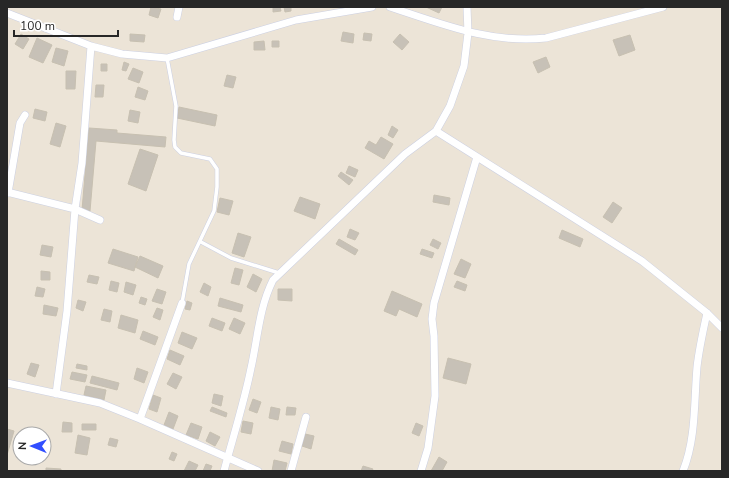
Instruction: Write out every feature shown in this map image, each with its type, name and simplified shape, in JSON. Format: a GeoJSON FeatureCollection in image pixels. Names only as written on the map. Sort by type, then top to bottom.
{"type":"FeatureCollection","features":[{"type":"Feature","properties":{"kind":"street"},"geometry":{"type":"LineString","coordinates":[[177,17],[179,7]]}},
{"type":"Feature","properties":{"kind":"street"},"geometry":{"type":"LineString","coordinates":[[7,13],[91,46],[122,54],[167,58],[296,20],[372,7]]}},
{"type":"Feature","properties":{"kind":"street"},"geometry":{"type":"LineString","coordinates":[[390,7],[468,33],[513,40],[546,38],[663,7]]}},
{"type":"Feature","properties":{"kind":"street"},"geometry":{"type":"LineString","coordinates":[[224,471],[251,368],[258,325],[265,296],[273,280],[405,154],[436,131],[450,106],[464,66],[468,33],[467,7]]}},
{"type":"Feature","properties":{"kind":"street"},"geometry":{"type":"LineString","coordinates":[[56,394],[67,311],[75,209],[82,163],[91,46]]}},
{"type":"Feature","properties":{"kind":"street"},"geometry":{"type":"LineString","coordinates":[[25,115],[20,123],[7,193],[75,209],[100,220]]}},
{"type":"Feature","properties":{"kind":"street"},"geometry":{"type":"LineString","coordinates":[[436,131],[642,261],[707,313],[722,328]]}},
{"type":"Feature","properties":{"kind":"street"},"geometry":{"type":"LineString","coordinates":[[421,471],[428,448],[434,396],[434,336],[432,319],[434,302],[477,157]]}},
{"type":"Feature","properties":{"kind":"street"},"geometry":{"type":"LineString","coordinates":[[140,418],[182,303]]}},
{"type":"Feature","properties":{"kind":"street"},"geometry":{"type":"LineString","coordinates":[[683,471],[688,459],[693,424],[697,366],[707,313]]}},
{"type":"Feature","properties":{"kind":"street"},"geometry":{"type":"LineString","coordinates":[[7,383],[100,403],[140,418],[258,471]]}},
{"type":"Feature","properties":{"kind":"street"},"geometry":{"type":"LineString","coordinates":[[291,471],[306,417]]}},
{"type":"Feature","properties":{"kind":"lane"},"geometry":{"type":"LineString","coordinates":[[167,58],[176,106],[174,140],[176,147],[181,153],[210,159],[217,169],[217,187],[214,211],[190,264],[182,303]]}},
{"type":"Feature","properties":{"kind":"lane"},"geometry":{"type":"LineString","coordinates":[[201,242],[231,258],[279,273]]}},
{"type":"Feature","properties":{"kind":"building"},"geometry":{"type":"Polygon","coordinates":[[[151,7],[161,9],[158,18],[149,15],[151,7]]]}},
{"type":"Feature","properties":{"kind":"building"},"geometry":{"type":"Polygon","coordinates":[[[273,7],[280,7],[281,11],[273,12],[273,7]]]}},
{"type":"Feature","properties":{"kind":"building"},"geometry":{"type":"Polygon","coordinates":[[[284,7],[291,7],[291,11],[285,12],[284,7]]]}},
{"type":"Feature","properties":{"kind":"building"},"geometry":{"type":"Polygon","coordinates":[[[426,7],[442,7],[439,13],[426,7]]]}},
{"type":"Feature","properties":{"kind":"building"},"geometry":{"type":"Polygon","coordinates":[[[343,32],[354,34],[353,43],[341,41],[343,32]]]}},
{"type":"Feature","properties":{"kind":"building"},"geometry":{"type":"Polygon","coordinates":[[[364,33],[372,34],[371,41],[363,40],[364,33]]]}},
{"type":"Feature","properties":{"kind":"building"},"geometry":{"type":"Polygon","coordinates":[[[21,34],[29,39],[23,49],[15,44],[21,34]]]}},
{"type":"Feature","properties":{"kind":"building"},"geometry":{"type":"Polygon","coordinates":[[[130,34],[145,35],[144,42],[130,41],[130,34]]]}},
{"type":"Feature","properties":{"kind":"building"},"geometry":{"type":"Polygon","coordinates":[[[400,34],[409,42],[402,50],[393,42],[400,34]]]}},
{"type":"Feature","properties":{"kind":"building"},"geometry":{"type":"Polygon","coordinates":[[[630,35],[635,50],[619,56],[613,40],[630,35]]]}},
{"type":"Feature","properties":{"kind":"building"},"geometry":{"type":"Polygon","coordinates":[[[37,38],[52,45],[43,63],[29,57],[37,38]]]}},
{"type":"Feature","properties":{"kind":"building"},"geometry":{"type":"Polygon","coordinates":[[[264,41],[265,50],[254,50],[254,42],[264,41]]]}},
{"type":"Feature","properties":{"kind":"building"},"geometry":{"type":"Polygon","coordinates":[[[272,41],[279,41],[279,47],[272,47],[272,41]]]}},
{"type":"Feature","properties":{"kind":"building"},"geometry":{"type":"Polygon","coordinates":[[[56,48],[68,51],[64,66],[52,62],[56,48]]]}},
{"type":"Feature","properties":{"kind":"building"},"geometry":{"type":"Polygon","coordinates":[[[546,57],[550,67],[538,73],[533,62],[546,57]]]}},
{"type":"Feature","properties":{"kind":"building"},"geometry":{"type":"Polygon","coordinates":[[[124,62],[129,64],[126,71],[122,70],[124,62]]]}},
{"type":"Feature","properties":{"kind":"building"},"geometry":{"type":"Polygon","coordinates":[[[101,64],[107,64],[107,71],[101,71],[101,64]]]}},
{"type":"Feature","properties":{"kind":"building"},"geometry":{"type":"Polygon","coordinates":[[[133,68],[143,72],[139,83],[128,79],[133,68]]]}},
{"type":"Feature","properties":{"kind":"building"},"geometry":{"type":"Polygon","coordinates":[[[66,71],[76,71],[75,89],[66,89],[66,71]]]}},
{"type":"Feature","properties":{"kind":"building"},"geometry":{"type":"Polygon","coordinates":[[[227,75],[236,77],[233,88],[224,86],[227,75]]]}},
{"type":"Feature","properties":{"kind":"building"},"geometry":{"type":"Polygon","coordinates":[[[96,85],[104,85],[103,97],[95,97],[96,85]]]}},
{"type":"Feature","properties":{"kind":"building"},"geometry":{"type":"Polygon","coordinates":[[[138,87],[148,91],[145,100],[135,97],[138,87]]]}},
{"type":"Feature","properties":{"kind":"building"},"geometry":{"type":"Polygon","coordinates":[[[179,107],[217,115],[215,126],[177,118],[179,107]]]}},
{"type":"Feature","properties":{"kind":"building"},"geometry":{"type":"Polygon","coordinates":[[[35,109],[47,112],[45,121],[33,118],[35,109]]]}},
{"type":"Feature","properties":{"kind":"building"},"geometry":{"type":"Polygon","coordinates":[[[130,110],[140,112],[138,123],[128,121],[130,110]]]}},
{"type":"Feature","properties":{"kind":"building"},"geometry":{"type":"Polygon","coordinates":[[[56,123],[66,126],[60,147],[50,144],[56,123]]]}},
{"type":"Feature","properties":{"kind":"building"},"geometry":{"type":"Polygon","coordinates":[[[392,126],[398,130],[393,138],[388,135],[392,126]]]}},
{"type":"Feature","properties":{"kind":"building"},"geometry":{"type":"Polygon","coordinates":[[[89,128],[117,130],[117,133],[166,137],[165,147],[96,141],[90,211],[82,210],[89,128]]]}},
{"type":"Feature","properties":{"kind":"building"},"geometry":{"type":"Polygon","coordinates":[[[381,137],[393,144],[384,159],[365,148],[369,141],[376,145],[381,137]]]}},
{"type":"Feature","properties":{"kind":"building"},"geometry":{"type":"Polygon","coordinates":[[[140,149],[158,155],[146,191],[128,184],[140,149]]]}},
{"type":"Feature","properties":{"kind":"building"},"geometry":{"type":"Polygon","coordinates":[[[349,166],[358,170],[355,177],[346,173],[349,166]]]}},
{"type":"Feature","properties":{"kind":"building"},"geometry":{"type":"Polygon","coordinates":[[[341,172],[353,180],[349,185],[338,176],[341,172]]]}},
{"type":"Feature","properties":{"kind":"building"},"geometry":{"type":"Polygon","coordinates":[[[434,195],[450,198],[449,205],[433,202],[434,195]]]}},
{"type":"Feature","properties":{"kind":"building"},"geometry":{"type":"Polygon","coordinates":[[[300,197],[320,204],[315,219],[294,211],[300,197]]]}},
{"type":"Feature","properties":{"kind":"building"},"geometry":{"type":"Polygon","coordinates":[[[220,198],[233,201],[229,215],[217,212],[220,198]]]}},
{"type":"Feature","properties":{"kind":"building"},"geometry":{"type":"Polygon","coordinates":[[[613,202],[622,208],[612,223],[603,217],[613,202]]]}},
{"type":"Feature","properties":{"kind":"building"},"geometry":{"type":"Polygon","coordinates":[[[350,229],[359,233],[355,240],[347,237],[350,229]]]}},
{"type":"Feature","properties":{"kind":"building"},"geometry":{"type":"Polygon","coordinates":[[[562,230],[583,239],[580,247],[559,238],[562,230]]]}},
{"type":"Feature","properties":{"kind":"building"},"geometry":{"type":"Polygon","coordinates":[[[238,233],[251,237],[244,257],[232,253],[238,233]]]}},
{"type":"Feature","properties":{"kind":"building"},"geometry":{"type":"Polygon","coordinates":[[[339,239],[358,250],[355,255],[336,244],[339,239]]]}},
{"type":"Feature","properties":{"kind":"building"},"geometry":{"type":"Polygon","coordinates":[[[433,239],[441,243],[438,249],[430,245],[433,239]]]}},
{"type":"Feature","properties":{"kind":"building"},"geometry":{"type":"Polygon","coordinates":[[[42,245],[53,247],[51,257],[40,255],[42,245]]]}},
{"type":"Feature","properties":{"kind":"building"},"geometry":{"type":"Polygon","coordinates":[[[113,249],[138,257],[134,271],[108,263],[113,249]]]}},
{"type":"Feature","properties":{"kind":"building"},"geometry":{"type":"Polygon","coordinates":[[[422,249],[434,253],[432,258],[420,254],[422,249]]]}},
{"type":"Feature","properties":{"kind":"building"},"geometry":{"type":"Polygon","coordinates":[[[140,256],[163,266],[158,278],[135,267],[140,256]]]}},
{"type":"Feature","properties":{"kind":"building"},"geometry":{"type":"Polygon","coordinates":[[[461,259],[471,264],[465,278],[454,274],[461,259]]]}},
{"type":"Feature","properties":{"kind":"building"},"geometry":{"type":"Polygon","coordinates":[[[235,268],[243,270],[239,285],[231,283],[235,268]]]}},
{"type":"Feature","properties":{"kind":"building"},"geometry":{"type":"Polygon","coordinates":[[[41,271],[50,272],[50,280],[41,280],[41,271]]]}},
{"type":"Feature","properties":{"kind":"building"},"geometry":{"type":"Polygon","coordinates":[[[253,274],[262,279],[256,292],[247,287],[253,274]]]}},
{"type":"Feature","properties":{"kind":"building"},"geometry":{"type":"Polygon","coordinates":[[[89,275],[99,277],[97,284],[87,282],[89,275]]]}},
{"type":"Feature","properties":{"kind":"building"},"geometry":{"type":"Polygon","coordinates":[[[111,281],[119,283],[117,292],[109,290],[111,281]]]}},
{"type":"Feature","properties":{"kind":"building"},"geometry":{"type":"Polygon","coordinates":[[[457,281],[467,285],[465,291],[454,287],[457,281]]]}},
{"type":"Feature","properties":{"kind":"building"},"geometry":{"type":"Polygon","coordinates":[[[126,282],[136,285],[133,295],[124,292],[126,282]]]}},
{"type":"Feature","properties":{"kind":"building"},"geometry":{"type":"Polygon","coordinates":[[[204,283],[211,287],[208,296],[200,292],[204,283]]]}},
{"type":"Feature","properties":{"kind":"building"},"geometry":{"type":"Polygon","coordinates":[[[37,287],[45,289],[43,297],[35,296],[37,287]]]}},
{"type":"Feature","properties":{"kind":"building"},"geometry":{"type":"Polygon","coordinates":[[[157,289],[166,292],[162,304],[152,301],[157,289]]]}},
{"type":"Feature","properties":{"kind":"building"},"geometry":{"type":"Polygon","coordinates":[[[278,289],[292,289],[292,301],[278,300],[278,289]]]}},
{"type":"Feature","properties":{"kind":"building"},"geometry":{"type":"Polygon","coordinates":[[[392,291],[422,304],[417,317],[399,309],[396,316],[384,311],[392,291]]]}},
{"type":"Feature","properties":{"kind":"building"},"geometry":{"type":"Polygon","coordinates":[[[141,297],[147,299],[145,305],[139,303],[141,297]]]}},
{"type":"Feature","properties":{"kind":"building"},"geometry":{"type":"Polygon","coordinates":[[[220,298],[243,305],[241,312],[218,306],[220,298]]]}},
{"type":"Feature","properties":{"kind":"building"},"geometry":{"type":"Polygon","coordinates":[[[78,300],[86,302],[83,311],[76,308],[78,300]]]}},
{"type":"Feature","properties":{"kind":"building"},"geometry":{"type":"Polygon","coordinates":[[[187,301],[192,303],[190,310],[185,309],[187,301]]]}},
{"type":"Feature","properties":{"kind":"building"},"geometry":{"type":"Polygon","coordinates":[[[44,305],[58,308],[56,316],[43,314],[44,305]]]}},
{"type":"Feature","properties":{"kind":"building"},"geometry":{"type":"Polygon","coordinates":[[[157,308],[163,310],[160,320],[153,317],[157,308]]]}},
{"type":"Feature","properties":{"kind":"building"},"geometry":{"type":"Polygon","coordinates":[[[104,309],[112,311],[110,322],[101,320],[104,309]]]}},
{"type":"Feature","properties":{"kind":"building"},"geometry":{"type":"Polygon","coordinates":[[[121,315],[138,320],[135,333],[118,328],[121,315]]]}},
{"type":"Feature","properties":{"kind":"building"},"geometry":{"type":"Polygon","coordinates":[[[212,318],[225,323],[222,331],[209,326],[212,318]]]}},
{"type":"Feature","properties":{"kind":"building"},"geometry":{"type":"Polygon","coordinates":[[[234,318],[245,323],[240,334],[229,329],[234,318]]]}},
{"type":"Feature","properties":{"kind":"building"},"geometry":{"type":"Polygon","coordinates":[[[143,331],[158,337],[155,345],[140,339],[143,331]]]}},
{"type":"Feature","properties":{"kind":"building"},"geometry":{"type":"Polygon","coordinates":[[[182,332],[197,338],[192,349],[178,343],[182,332]]]}},
{"type":"Feature","properties":{"kind":"building"},"geometry":{"type":"Polygon","coordinates":[[[170,350],[184,356],[180,365],[167,359],[170,350]]]}},
{"type":"Feature","properties":{"kind":"building"},"geometry":{"type":"Polygon","coordinates":[[[448,358],[471,364],[466,384],[443,378],[448,358]]]}},
{"type":"Feature","properties":{"kind":"building"},"geometry":{"type":"Polygon","coordinates":[[[31,363],[39,365],[35,377],[27,374],[31,363]]]}},
{"type":"Feature","properties":{"kind":"building"},"geometry":{"type":"Polygon","coordinates":[[[77,364],[87,366],[87,370],[76,368],[77,364]]]}},
{"type":"Feature","properties":{"kind":"building"},"geometry":{"type":"Polygon","coordinates":[[[137,368],[148,372],[144,383],[134,379],[137,368]]]}},
{"type":"Feature","properties":{"kind":"building"},"geometry":{"type":"Polygon","coordinates":[[[72,372],[87,375],[85,382],[70,379],[72,372]]]}},
{"type":"Feature","properties":{"kind":"building"},"geometry":{"type":"Polygon","coordinates":[[[173,373],[182,377],[176,389],[167,384],[173,373]]]}},
{"type":"Feature","properties":{"kind":"building"},"geometry":{"type":"Polygon","coordinates":[[[92,376],[119,383],[117,390],[90,383],[92,376]]]}},
{"type":"Feature","properties":{"kind":"building"},"geometry":{"type":"Polygon","coordinates":[[[86,386],[106,390],[104,400],[84,395],[86,386]]]}},
{"type":"Feature","properties":{"kind":"building"},"geometry":{"type":"Polygon","coordinates":[[[214,394],[223,396],[221,406],[212,403],[214,394]]]}},
{"type":"Feature","properties":{"kind":"building"},"geometry":{"type":"Polygon","coordinates":[[[153,395],[161,398],[157,412],[149,409],[153,395]]]}},
{"type":"Feature","properties":{"kind":"building"},"geometry":{"type":"Polygon","coordinates":[[[253,399],[261,402],[257,413],[249,410],[253,399]]]}},
{"type":"Feature","properties":{"kind":"building"},"geometry":{"type":"Polygon","coordinates":[[[212,407],[227,413],[226,417],[210,411],[212,407]]]}},
{"type":"Feature","properties":{"kind":"building"},"geometry":{"type":"Polygon","coordinates":[[[271,407],[280,409],[278,420],[269,418],[271,407]]]}},
{"type":"Feature","properties":{"kind":"building"},"geometry":{"type":"Polygon","coordinates":[[[287,407],[296,408],[295,415],[286,415],[287,407]]]}},
{"type":"Feature","properties":{"kind":"building"},"geometry":{"type":"Polygon","coordinates":[[[169,412],[178,416],[173,429],[164,425],[169,412]]]}},
{"type":"Feature","properties":{"kind":"building"},"geometry":{"type":"Polygon","coordinates":[[[243,421],[253,423],[251,434],[241,432],[243,421]]]}},
{"type":"Feature","properties":{"kind":"building"},"geometry":{"type":"Polygon","coordinates":[[[63,422],[72,423],[72,432],[62,432],[63,422]]]}},
{"type":"Feature","properties":{"kind":"building"},"geometry":{"type":"Polygon","coordinates":[[[191,423],[202,427],[198,439],[186,435],[191,423]]]}},
{"type":"Feature","properties":{"kind":"building"},"geometry":{"type":"Polygon","coordinates":[[[416,423],[423,426],[419,436],[412,433],[416,423]]]}},
{"type":"Feature","properties":{"kind":"building"},"geometry":{"type":"Polygon","coordinates":[[[82,424],[96,424],[96,430],[82,430],[82,424]]]}},
{"type":"Feature","properties":{"kind":"building"},"geometry":{"type":"Polygon","coordinates":[[[7,429],[12,430],[12,438],[7,455],[7,429]]]}},
{"type":"Feature","properties":{"kind":"building"},"geometry":{"type":"Polygon","coordinates":[[[210,432],[220,437],[215,446],[206,441],[210,432]]]}},
{"type":"Feature","properties":{"kind":"building"},"geometry":{"type":"Polygon","coordinates":[[[305,434],[314,436],[311,449],[302,446],[305,434]]]}},
{"type":"Feature","properties":{"kind":"building"},"geometry":{"type":"Polygon","coordinates":[[[78,435],[90,438],[87,455],[75,453],[78,435]]]}},
{"type":"Feature","properties":{"kind":"building"},"geometry":{"type":"Polygon","coordinates":[[[110,438],[118,440],[116,447],[108,445],[110,438]]]}},
{"type":"Feature","properties":{"kind":"building"},"geometry":{"type":"Polygon","coordinates":[[[282,441],[293,444],[291,454],[279,451],[282,441]]]}},
{"type":"Feature","properties":{"kind":"building"},"geometry":{"type":"Polygon","coordinates":[[[172,452],[177,454],[174,461],[169,459],[172,452]]]}},
{"type":"Feature","properties":{"kind":"building"},"geometry":{"type":"Polygon","coordinates":[[[439,457],[447,462],[442,471],[431,471],[439,457]]]}},
{"type":"Feature","properties":{"kind":"building"},"geometry":{"type":"Polygon","coordinates":[[[274,460],[287,463],[285,471],[272,471],[274,460]]]}},
{"type":"Feature","properties":{"kind":"building"},"geometry":{"type":"Polygon","coordinates":[[[189,461],[198,465],[195,471],[184,471],[189,461]]]}},
{"type":"Feature","properties":{"kind":"building"},"geometry":{"type":"Polygon","coordinates":[[[206,464],[212,466],[210,471],[203,471],[206,464]]]}},
{"type":"Feature","properties":{"kind":"building"},"geometry":{"type":"Polygon","coordinates":[[[363,466],[373,469],[372,471],[361,471],[363,466]]]}},
{"type":"Feature","properties":{"kind":"building"},"geometry":{"type":"Polygon","coordinates":[[[46,468],[61,469],[61,471],[46,471],[46,468]]]}}]}
